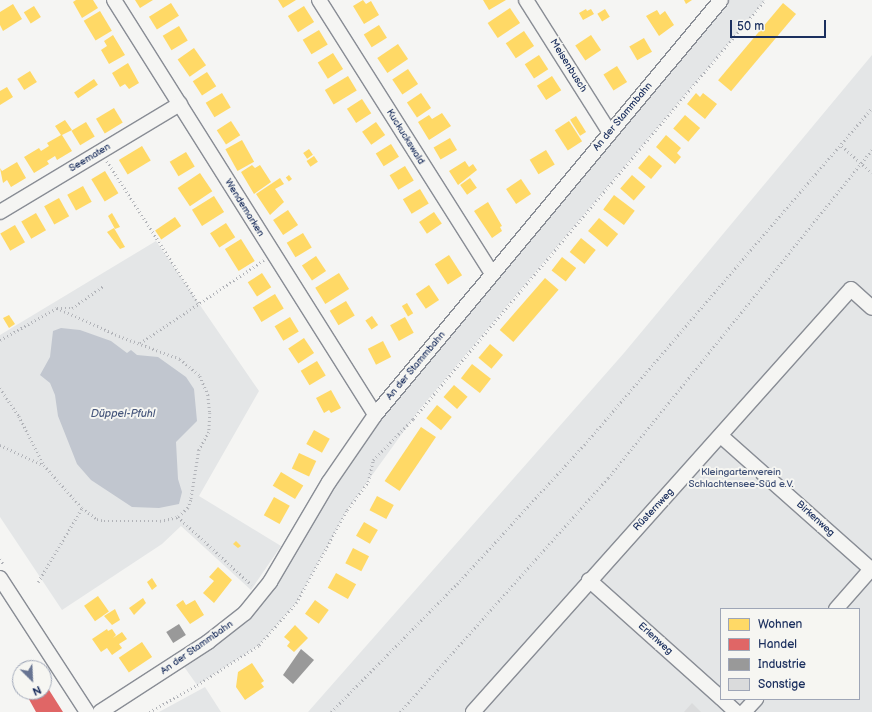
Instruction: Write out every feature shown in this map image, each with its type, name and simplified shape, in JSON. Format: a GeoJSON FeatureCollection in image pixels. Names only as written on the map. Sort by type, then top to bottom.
{"type":"FeatureCollection","features":[{"type":"Feature","properties":{"kind":"street","name":"Wendemarken"},"geometry":{"type":"LineString","coordinates":[[114,0],[375,416]]}},
{"type":"Feature","properties":{"kind":"street","name":"Kuckuckswald"},"geometry":{"type":"LineString","coordinates":[[319,0],[492,274]]}},
{"type":"Feature","properties":{"kind":"street","name":"Meisenbusch"},"geometry":{"type":"LineString","coordinates":[[526,0],[610,133]]}},
{"type":"Feature","properties":{"kind":"street","name":"An der Stammbahn"},"geometry":{"type":"LineString","coordinates":[[100,712],[227,629],[261,594],[293,546],[329,482],[375,416],[721,0]]}},
{"type":"Feature","properties":{"kind":"street","name":"Seematen"},"geometry":{"type":"LineString","coordinates":[[0,212],[180,104]]}},
{"type":"Feature","properties":{"kind":"street","name":"Rüsternweg"},"geometry":{"type":"LineString","coordinates":[[473,712],[851,289],[872,308]]}},
{"type":"Feature","properties":{"kind":"street","name":"Birkenweg"},"geometry":{"type":"LineString","coordinates":[[721,436],[872,569]]}},
{"type":"Feature","properties":{"kind":"street"},"geometry":{"type":"LineString","coordinates":[[837,608],[872,569]]}},
{"type":"Feature","properties":{"kind":"street"},"geometry":{"type":"LineString","coordinates":[[0,578],[87,712]]}},
{"type":"Feature","properties":{"kind":"street","name":"Erlenweg"},"geometry":{"type":"LineString","coordinates":[[590,580],[720,698]]}},
{"type":"Feature","properties":{"kind":"street","name":"Erlenweg"},"geometry":{"type":"LineString","coordinates":[[722,700],[736,712]]}},
{"type":"Feature","properties":{"kind":"street"},"geometry":{"type":"LineString","coordinates":[[744,712],[755,700]]}},
{"type":"Feature","properties":{"kind":"path"},"geometry":{"type":"LineString","coordinates":[[149,712],[196,686],[259,645],[296,603],[347,510],[368,482],[373,460],[413,419],[765,0]]}},
{"type":"Feature","properties":{"kind":"path"},"geometry":{"type":"LineString","coordinates":[[331,712],[457,584],[584,445],[842,146],[872,108]]}},
{"type":"Feature","properties":{"kind":"path"},"geometry":{"type":"LineString","coordinates":[[842,146],[872,173]]}},
{"type":"Feature","properties":{"kind":"path"},"geometry":{"type":"LineString","coordinates":[[400,712],[608,478],[872,150]]}},
{"type":"Feature","properties":{"kind":"path"},"geometry":{"type":"LineString","coordinates":[[101,152],[199,304]]}},
{"type":"Feature","properties":{"kind":"path"},"geometry":{"type":"LineString","coordinates":[[140,343],[267,258]]}},
{"type":"Feature","properties":{"kind":"path"},"geometry":{"type":"LineString","coordinates":[[0,340],[57,308],[72,308],[104,286]]}},
{"type":"Feature","properties":{"kind":"path"},"geometry":{"type":"LineString","coordinates":[[0,388],[19,416],[44,465],[82,508],[96,519],[104,521],[160,521],[178,517],[188,508],[191,500],[198,450],[209,432],[210,413],[208,395],[200,376],[180,359],[57,308]]}},
{"type":"Feature","properties":{"kind":"path"},"geometry":{"type":"LineString","coordinates":[[0,445],[44,465]]}},
{"type":"Feature","properties":{"kind":"path"},"geometry":{"type":"LineString","coordinates":[[38,582],[82,508]]}},
{"type":"Feature","properties":{"kind":"path"},"geometry":{"type":"LineString","coordinates":[[178,517],[261,594]]}},
{"type":"Feature","properties":{"kind":"green space"},"geometry":{"type":"Polygon","coordinates":[[[721,0],[765,0],[419,410],[347,510],[296,603],[259,645],[197,685],[180,661],[245,613],[329,482],[721,0]]]}},
{"type":"Feature","properties":{"kind":"green space","name":"Kleingartenverein Schlachtensee-Süd e.V."},"geometry":{"type":"Polygon","coordinates":[[[872,55],[872,712],[308,712],[624,353],[872,55]]]}},
{"type":"Feature","properties":{"kind":"green space"},"geometry":{"type":"Polygon","coordinates":[[[156,241],[259,391],[199,496],[281,546],[251,590],[181,526],[162,544],[62,610],[0,517],[0,335],[156,241]]]}},
{"type":"Feature","properties":{"kind":"green space"},"geometry":{"type":"Polygon","coordinates":[[[205,687],[221,712],[159,712],[205,687]]]}},
{"type":"Feature","properties":{"kind":"water","name":"Düppel-Pfuhl"},"geometry":{"type":"Polygon","coordinates":[[[61,328],[80,330],[111,341],[127,353],[131,350],[137,355],[158,357],[186,377],[194,389],[197,421],[176,442],[178,479],[182,492],[179,504],[159,508],[132,507],[91,480],[77,464],[58,416],[55,395],[50,383],[40,375],[50,357],[53,331],[61,328]]]}},
{"type":"Feature","properties":{"kind":"building: Wohnen"},"geometry":{"type":"Polygon","coordinates":[[[76,0],[93,0],[98,8],[82,18],[73,2],[76,0]]]}},
{"type":"Feature","properties":{"kind":"building: Wohnen"},"geometry":{"type":"Polygon","coordinates":[[[135,0],[153,0],[140,8],[135,0]]]}},
{"type":"Feature","properties":{"kind":"building: Wohnen"},"geometry":{"type":"Polygon","coordinates":[[[278,0],[296,0],[283,8],[278,0]]]}},
{"type":"Feature","properties":{"kind":"building: Wohnen"},"geometry":{"type":"Polygon","coordinates":[[[363,0],[366,4],[371,1],[379,15],[364,24],[353,6],[363,0]]]}},
{"type":"Feature","properties":{"kind":"building: Wohnen"},"geometry":{"type":"Polygon","coordinates":[[[483,0],[506,0],[489,10],[483,0]]]}},
{"type":"Feature","properties":{"kind":"building: Wohnen"},"geometry":{"type":"Polygon","coordinates":[[[684,0],[692,0],[686,4],[684,0]]]}},
{"type":"Feature","properties":{"kind":"building: Wohnen"},"geometry":{"type":"Polygon","coordinates":[[[171,3],[179,16],[157,29],[149,17],[171,3]]]}},
{"type":"Feature","properties":{"kind":"building: Wohnen"},"geometry":{"type":"Polygon","coordinates":[[[783,3],[796,14],[731,91],[718,80],[783,3]]]}},
{"type":"Feature","properties":{"kind":"building: Wohnen"},"geometry":{"type":"Polygon","coordinates":[[[13,4],[22,19],[3,31],[0,25],[0,12],[13,4]]]}},
{"type":"Feature","properties":{"kind":"building: Wohnen"},"geometry":{"type":"Polygon","coordinates":[[[34,6],[41,17],[31,23],[24,12],[34,6]]]}},
{"type":"Feature","properties":{"kind":"building: Wohnen"},"geometry":{"type":"Polygon","coordinates":[[[304,6],[314,22],[298,32],[288,16],[304,6]]]}},
{"type":"Feature","properties":{"kind":"building: Wohnen"},"geometry":{"type":"Polygon","coordinates":[[[510,8],[520,23],[498,38],[488,23],[510,8]]]}},
{"type":"Feature","properties":{"kind":"building: Wohnen"},"geometry":{"type":"Polygon","coordinates":[[[586,9],[587,11],[591,9],[594,14],[583,20],[579,13],[586,9]]]}},
{"type":"Feature","properties":{"kind":"building: Wohnen"},"geometry":{"type":"Polygon","coordinates":[[[605,9],[610,17],[602,21],[597,14],[605,9]]]}},
{"type":"Feature","properties":{"kind":"building: Wohnen"},"geometry":{"type":"Polygon","coordinates":[[[657,10],[660,15],[665,11],[674,25],[659,36],[646,16],[657,10]]]}},
{"type":"Feature","properties":{"kind":"building: Wohnen"},"geometry":{"type":"Polygon","coordinates":[[[100,11],[112,31],[96,41],[84,21],[100,11]]]}},
{"type":"Feature","properties":{"kind":"building: Wohnen"},"geometry":{"type":"Polygon","coordinates":[[[379,25],[387,38],[372,47],[364,35],[379,25]]]}},
{"type":"Feature","properties":{"kind":"building: Wohnen"},"geometry":{"type":"Polygon","coordinates":[[[179,26],[188,41],[171,50],[163,36],[179,26]]]}},
{"type":"Feature","properties":{"kind":"building: Wohnen"},"geometry":{"type":"Polygon","coordinates":[[[319,30],[328,45],[311,54],[303,40],[319,30]]]}},
{"type":"Feature","properties":{"kind":"building: Wohnen"},"geometry":{"type":"Polygon","coordinates":[[[524,31],[534,46],[516,58],[506,43],[524,31]]]}},
{"type":"Feature","properties":{"kind":"building: Wohnen"},"geometry":{"type":"Polygon","coordinates":[[[113,35],[125,55],[109,64],[101,50],[107,46],[104,41],[113,35]]]}},
{"type":"Feature","properties":{"kind":"building: Wohnen"},"geometry":{"type":"Polygon","coordinates":[[[591,35],[601,50],[585,61],[575,46],[591,35]]]}},
{"type":"Feature","properties":{"kind":"building: Wohnen"},"geometry":{"type":"Polygon","coordinates":[[[644,38],[652,52],[637,60],[629,46],[644,38]]]}},
{"type":"Feature","properties":{"kind":"building: Wohnen"},"geometry":{"type":"Polygon","coordinates":[[[398,44],[408,59],[387,73],[377,58],[398,44]]]}},
{"type":"Feature","properties":{"kind":"building: Wohnen"},"geometry":{"type":"Polygon","coordinates":[[[194,48],[206,65],[190,77],[178,59],[194,48]]]}},
{"type":"Feature","properties":{"kind":"building: Wohnen"},"geometry":{"type":"Polygon","coordinates":[[[333,53],[343,69],[328,79],[318,63],[333,53]]]}},
{"type":"Feature","properties":{"kind":"building: Wohnen"},"geometry":{"type":"Polygon","coordinates":[[[539,55],[548,69],[534,79],[525,64],[539,55]]]}},
{"type":"Feature","properties":{"kind":"building: Wohnen"},"geometry":{"type":"Polygon","coordinates":[[[128,63],[139,83],[129,89],[125,84],[120,87],[112,73],[128,63]]]}},
{"type":"Feature","properties":{"kind":"building: Wohnen"},"geometry":{"type":"Polygon","coordinates":[[[617,66],[627,82],[613,91],[603,74],[617,66]]]}},
{"type":"Feature","properties":{"kind":"building: Wohnen"},"geometry":{"type":"Polygon","coordinates":[[[408,69],[418,84],[402,95],[392,80],[408,69]]]}},
{"type":"Feature","properties":{"kind":"building: Wohnen"},"geometry":{"type":"Polygon","coordinates":[[[30,71],[37,82],[24,90],[17,79],[30,71]]]}},
{"type":"Feature","properties":{"kind":"building: Wohnen"},"geometry":{"type":"Polygon","coordinates":[[[207,72],[216,86],[202,96],[193,81],[207,72]]]}},
{"type":"Feature","properties":{"kind":"building: Wohnen"},"geometry":{"type":"Polygon","coordinates":[[[348,76],[357,91],[334,104],[325,90],[348,76]]]}},
{"type":"Feature","properties":{"kind":"building: Wohnen"},"geometry":{"type":"Polygon","coordinates":[[[552,76],[561,90],[546,100],[537,86],[552,76]]]}},
{"type":"Feature","properties":{"kind":"building: Wohnen"},"geometry":{"type":"Polygon","coordinates":[[[94,79],[98,85],[78,98],[74,92],[94,79]]]}},
{"type":"Feature","properties":{"kind":"building: Wohnen"},"geometry":{"type":"Polygon","coordinates":[[[7,87],[13,97],[0,105],[0,91],[7,87]]]}},
{"type":"Feature","properties":{"kind":"building: Wohnen"},"geometry":{"type":"Polygon","coordinates":[[[222,93],[231,108],[214,117],[206,103],[222,93]]]}},
{"type":"Feature","properties":{"kind":"building: Wohnen"},"geometry":{"type":"Polygon","coordinates":[[[421,93],[431,108],[417,117],[407,103],[421,93]]]}},
{"type":"Feature","properties":{"kind":"building: Wohnen"},"geometry":{"type":"Polygon","coordinates":[[[696,93],[700,97],[703,93],[717,104],[705,119],[687,104],[696,93]]]}},
{"type":"Feature","properties":{"kind":"building: Wohnen"},"geometry":{"type":"Polygon","coordinates":[[[362,99],[371,113],[356,123],[347,109],[362,99]]]}},
{"type":"Feature","properties":{"kind":"building: Wohnen"},"geometry":{"type":"Polygon","coordinates":[[[114,108],[123,123],[105,133],[96,119],[114,108]]]}},
{"type":"Feature","properties":{"kind":"building: Wohnen"},"geometry":{"type":"Polygon","coordinates":[[[442,113],[451,126],[429,140],[418,122],[429,115],[432,119],[442,113]]]}},
{"type":"Feature","properties":{"kind":"building: Wohnen"},"geometry":{"type":"Polygon","coordinates":[[[685,115],[700,128],[688,142],[673,129],[685,115]]]}},
{"type":"Feature","properties":{"kind":"building: Wohnen"},"geometry":{"type":"Polygon","coordinates":[[[576,116],[586,132],[580,136],[570,120],[576,116]]]}},
{"type":"Feature","properties":{"kind":"building: Wohnen"},"geometry":{"type":"Polygon","coordinates":[[[65,120],[72,130],[62,135],[72,151],[57,160],[55,156],[47,161],[49,164],[34,173],[24,157],[39,148],[41,151],[49,146],[47,143],[61,135],[55,126],[65,120]]]}},
{"type":"Feature","properties":{"kind":"building: Wohnen"},"geometry":{"type":"Polygon","coordinates":[[[231,121],[240,135],[226,145],[217,130],[231,121]]]}},
{"type":"Feature","properties":{"kind":"building: Wohnen"},"geometry":{"type":"Polygon","coordinates":[[[569,121],[582,141],[568,150],[555,130],[569,121]]]}},
{"type":"Feature","properties":{"kind":"building: Wohnen"},"geometry":{"type":"Polygon","coordinates":[[[86,122],[95,137],[80,145],[71,131],[86,122]]]}},
{"type":"Feature","properties":{"kind":"building: Wohnen"},"geometry":{"type":"Polygon","coordinates":[[[376,122],[385,135],[371,145],[362,132],[376,122]]]}},
{"type":"Feature","properties":{"kind":"building: Wohnen"},"geometry":{"type":"Polygon","coordinates":[[[666,135],[681,148],[677,153],[681,157],[675,164],[656,147],[666,135]]]}},
{"type":"Feature","properties":{"kind":"building: Wohnen"},"geometry":{"type":"Polygon","coordinates":[[[450,138],[457,150],[441,160],[434,148],[450,138]]]}},
{"type":"Feature","properties":{"kind":"building: Wohnen"},"geometry":{"type":"Polygon","coordinates":[[[242,140],[254,162],[238,171],[225,149],[242,140]]]}},
{"type":"Feature","properties":{"kind":"building: Wohnen"},"geometry":{"type":"Polygon","coordinates":[[[391,144],[399,157],[384,166],[376,154],[391,144]]]}},
{"type":"Feature","properties":{"kind":"building: Wohnen"},"geometry":{"type":"Polygon","coordinates":[[[142,146],[151,161],[128,174],[119,160],[142,146]]]}},
{"type":"Feature","properties":{"kind":"building: Wohnen"},"geometry":{"type":"Polygon","coordinates":[[[309,149],[313,155],[307,159],[303,153],[309,149]]]}},
{"type":"Feature","properties":{"kind":"building: Wohnen"},"geometry":{"type":"Polygon","coordinates":[[[546,150],[555,165],[538,174],[530,160],[546,150]]]}},
{"type":"Feature","properties":{"kind":"building: Wohnen"},"geometry":{"type":"Polygon","coordinates":[[[186,152],[195,167],[178,176],[170,162],[186,152]]]}},
{"type":"Feature","properties":{"kind":"building: Wohnen"},"geometry":{"type":"Polygon","coordinates":[[[649,155],[662,166],[651,179],[638,168],[649,155]]]}},
{"type":"Feature","properties":{"kind":"building: Wohnen"},"geometry":{"type":"Polygon","coordinates":[[[314,156],[318,162],[310,167],[307,161],[314,156]]]}},
{"type":"Feature","properties":{"kind":"building: Wohnen"},"geometry":{"type":"Polygon","coordinates":[[[465,161],[469,167],[473,164],[477,170],[458,185],[449,171],[465,161]]]}},
{"type":"Feature","properties":{"kind":"building: Wohnen"},"geometry":{"type":"Polygon","coordinates":[[[17,162],[26,178],[11,187],[7,180],[3,183],[0,168],[2,171],[17,162]]]}},
{"type":"Feature","properties":{"kind":"building: Wohnen"},"geometry":{"type":"Polygon","coordinates":[[[252,165],[255,168],[260,165],[271,182],[254,194],[241,172],[252,165]]]}},
{"type":"Feature","properties":{"kind":"building: Wohnen"},"geometry":{"type":"Polygon","coordinates":[[[405,166],[414,181],[398,190],[390,175],[405,166]]]}},
{"type":"Feature","properties":{"kind":"building: Wohnen"},"geometry":{"type":"Polygon","coordinates":[[[105,171],[118,193],[105,202],[91,179],[105,171]]]}},
{"type":"Feature","properties":{"kind":"building: Wohnen"},"geometry":{"type":"Polygon","coordinates":[[[200,173],[212,191],[190,206],[178,188],[200,173]]]}},
{"type":"Feature","properties":{"kind":"building: Wohnen"},"geometry":{"type":"Polygon","coordinates":[[[289,175],[292,179],[289,181],[286,177],[289,175]]]}},
{"type":"Feature","properties":{"kind":"building: Wohnen"},"geometry":{"type":"Polygon","coordinates":[[[632,175],[646,187],[634,200],[620,189],[632,175]]]}},
{"type":"Feature","properties":{"kind":"building: Wohnen"},"geometry":{"type":"Polygon","coordinates":[[[280,178],[284,184],[275,189],[284,202],[270,215],[256,194],[280,178]]]}},
{"type":"Feature","properties":{"kind":"building: Wohnen"},"geometry":{"type":"Polygon","coordinates":[[[470,178],[477,188],[467,195],[460,185],[470,178]]]}},
{"type":"Feature","properties":{"kind":"building: Wohnen"},"geometry":{"type":"Polygon","coordinates":[[[521,179],[531,194],[516,204],[506,189],[521,179]]]}},
{"type":"Feature","properties":{"kind":"building: Wohnen"},"geometry":{"type":"Polygon","coordinates":[[[83,186],[92,202],[76,210],[67,195],[83,186]]]}},
{"type":"Feature","properties":{"kind":"building: Wohnen"},"geometry":{"type":"Polygon","coordinates":[[[420,189],[429,204],[412,214],[403,199],[420,189]]]}},
{"type":"Feature","properties":{"kind":"building: Wohnen"},"geometry":{"type":"Polygon","coordinates":[[[614,195],[635,211],[624,225],[603,209],[614,195]]]}},
{"type":"Feature","properties":{"kind":"building: Wohnen"},"geometry":{"type":"Polygon","coordinates":[[[214,196],[224,212],[202,226],[192,210],[214,196]]]}},
{"type":"Feature","properties":{"kind":"building: Wohnen"},"geometry":{"type":"Polygon","coordinates":[[[59,198],[69,216],[54,225],[44,206],[59,198]]]}},
{"type":"Feature","properties":{"kind":"building: Wohnen"},"geometry":{"type":"Polygon","coordinates":[[[488,202],[502,226],[500,227],[502,231],[492,238],[474,211],[488,202]]]}},
{"type":"Feature","properties":{"kind":"building: Wohnen"},"geometry":{"type":"Polygon","coordinates":[[[288,210],[298,225],[283,235],[273,220],[288,210]]]}},
{"type":"Feature","properties":{"kind":"building: Wohnen"},"geometry":{"type":"Polygon","coordinates":[[[434,212],[442,224],[427,234],[419,222],[434,212]]]}},
{"type":"Feature","properties":{"kind":"building: Wohnen"},"geometry":{"type":"Polygon","coordinates":[[[36,213],[46,230],[31,239],[21,222],[36,213]]]}},
{"type":"Feature","properties":{"kind":"building: Wohnen"},"geometry":{"type":"Polygon","coordinates":[[[112,213],[120,227],[115,229],[108,216],[112,213]]]}},
{"type":"Feature","properties":{"kind":"building: Wohnen"},"geometry":{"type":"Polygon","coordinates":[[[175,217],[181,226],[161,240],[155,230],[175,217]]]}},
{"type":"Feature","properties":{"kind":"building: Wohnen"},"geometry":{"type":"Polygon","coordinates":[[[599,218],[618,234],[607,247],[588,231],[599,218]]]}},
{"type":"Feature","properties":{"kind":"building: Wohnen"},"geometry":{"type":"Polygon","coordinates":[[[226,223],[235,237],[219,248],[210,233],[226,223]]]}},
{"type":"Feature","properties":{"kind":"building: Wohnen"},"geometry":{"type":"Polygon","coordinates":[[[15,225],[25,242],[10,251],[0,234],[15,225]]]}},
{"type":"Feature","properties":{"kind":"building: Wohnen"},"geometry":{"type":"Polygon","coordinates":[[[114,228],[125,247],[120,249],[107,232],[114,228]]]}},
{"type":"Feature","properties":{"kind":"building: Wohnen"},"geometry":{"type":"Polygon","coordinates":[[[303,233],[312,248],[295,257],[287,243],[303,233]]]}},
{"type":"Feature","properties":{"kind":"building: Wohnen"},"geometry":{"type":"Polygon","coordinates":[[[581,238],[596,250],[584,264],[570,252],[581,238]]]}},
{"type":"Feature","properties":{"kind":"building: Wohnen"},"geometry":{"type":"Polygon","coordinates":[[[241,239],[255,261],[239,271],[225,249],[241,239]]]}},
{"type":"Feature","properties":{"kind":"building: Wohnen"},"geometry":{"type":"Polygon","coordinates":[[[449,255],[462,275],[448,284],[435,264],[449,255]]]}},
{"type":"Feature","properties":{"kind":"building: Wohnen"},"geometry":{"type":"Polygon","coordinates":[[[316,256],[326,271],[312,280],[302,266],[316,256]]]}},
{"type":"Feature","properties":{"kind":"building: Wohnen"},"geometry":{"type":"Polygon","coordinates":[[[562,257],[576,268],[566,281],[552,270],[562,257]]]}},
{"type":"Feature","properties":{"kind":"building: Wohnen"},"geometry":{"type":"Polygon","coordinates":[[[262,273],[271,287],[257,297],[248,282],[262,273]]]}},
{"type":"Feature","properties":{"kind":"building: Wohnen"},"geometry":{"type":"Polygon","coordinates":[[[339,273],[349,289],[325,304],[315,288],[339,273]]]}},
{"type":"Feature","properties":{"kind":"building: Wohnen"},"geometry":{"type":"Polygon","coordinates":[[[545,278],[559,290],[513,342],[500,330],[545,278]]]}},
{"type":"Feature","properties":{"kind":"building: Wohnen"},"geometry":{"type":"Polygon","coordinates":[[[429,285],[439,300],[426,309],[416,294],[429,285]]]}},
{"type":"Feature","properties":{"kind":"building: Wohnen"},"geometry":{"type":"Polygon","coordinates":[[[275,294],[284,309],[261,322],[253,307],[275,294]]]}},
{"type":"Feature","properties":{"kind":"building: Wohnen"},"geometry":{"type":"Polygon","coordinates":[[[346,301],[355,316],[338,325],[330,311],[346,301]]]}},
{"type":"Feature","properties":{"kind":"building: Wohnen"},"geometry":{"type":"Polygon","coordinates":[[[407,303],[413,313],[408,316],[402,306],[407,303]]]}},
{"type":"Feature","properties":{"kind":"building: Wohnen"},"geometry":{"type":"Polygon","coordinates":[[[9,315],[15,324],[9,328],[3,318],[9,315]]]}},
{"type":"Feature","properties":{"kind":"building: Wohnen"},"geometry":{"type":"Polygon","coordinates":[[[372,316],[378,325],[372,330],[365,320],[372,316]]]}},
{"type":"Feature","properties":{"kind":"building: Wohnen"},"geometry":{"type":"Polygon","coordinates":[[[290,317],[299,332],[283,341],[275,326],[290,317]]]}},
{"type":"Feature","properties":{"kind":"building: Wohnen"},"geometry":{"type":"Polygon","coordinates":[[[405,317],[414,333],[399,341],[390,325],[405,317]]]}},
{"type":"Feature","properties":{"kind":"building: Wohnen"},"geometry":{"type":"Polygon","coordinates":[[[304,338],[314,353],[298,364],[288,349],[304,338]]]}},
{"type":"Feature","properties":{"kind":"building: Wohnen"},"geometry":{"type":"Polygon","coordinates":[[[383,341],[391,357],[376,365],[368,349],[383,341]]]}},
{"type":"Feature","properties":{"kind":"building: Wohnen"},"geometry":{"type":"Polygon","coordinates":[[[490,344],[503,355],[491,369],[478,358],[490,344]]]}},
{"type":"Feature","properties":{"kind":"building: Wohnen"},"geometry":{"type":"Polygon","coordinates":[[[317,361],[326,376],[309,385],[301,371],[317,361]]]}},
{"type":"Feature","properties":{"kind":"building: Wohnen"},"geometry":{"type":"Polygon","coordinates":[[[472,364],[491,379],[480,393],[461,378],[472,364]]]}},
{"type":"Feature","properties":{"kind":"building: Wohnen"},"geometry":{"type":"Polygon","coordinates":[[[454,385],[468,397],[457,409],[444,397],[454,385]]]}},
{"type":"Feature","properties":{"kind":"building: Wohnen"},"geometry":{"type":"Polygon","coordinates":[[[331,390],[341,408],[331,413],[329,410],[324,413],[316,398],[331,390]]]}},
{"type":"Feature","properties":{"kind":"building: Wohnen"},"geometry":{"type":"Polygon","coordinates":[[[437,405],[452,417],[441,430],[426,418],[437,405]]]}},
{"type":"Feature","properties":{"kind":"building: Wohnen"},"geometry":{"type":"Polygon","coordinates":[[[421,427],[436,437],[400,491],[385,481],[421,427]]]}},
{"type":"Feature","properties":{"kind":"building: Wohnen"},"geometry":{"type":"Polygon","coordinates":[[[314,430],[330,439],[322,453],[306,444],[314,430]]]}},
{"type":"Feature","properties":{"kind":"building: Wohnen"},"geometry":{"type":"Polygon","coordinates":[[[299,453],[316,461],[309,476],[292,468],[299,453]]]}},
{"type":"Feature","properties":{"kind":"building: Wohnen"},"geometry":{"type":"Polygon","coordinates":[[[281,472],[303,485],[295,499],[273,486],[281,472]]]}},
{"type":"Feature","properties":{"kind":"building: Wohnen"},"geometry":{"type":"Polygon","coordinates":[[[377,496],[394,505],[386,519],[369,510],[377,496]]]}},
{"type":"Feature","properties":{"kind":"building: Wohnen"},"geometry":{"type":"Polygon","coordinates":[[[274,497],[290,506],[280,524],[264,515],[274,497]]]}},
{"type":"Feature","properties":{"kind":"building: Wohnen"},"geometry":{"type":"Polygon","coordinates":[[[364,522],[378,530],[370,544],[356,536],[364,522]]]}},
{"type":"Feature","properties":{"kind":"building: Wohnen"},"geometry":{"type":"Polygon","coordinates":[[[236,541],[241,546],[238,548],[233,544],[236,541]]]}},
{"type":"Feature","properties":{"kind":"building: Wohnen"},"geometry":{"type":"Polygon","coordinates":[[[353,548],[369,556],[361,571],[345,563],[353,548]]]}},
{"type":"Feature","properties":{"kind":"building: Wohnen"},"geometry":{"type":"Polygon","coordinates":[[[218,567],[232,580],[214,603],[203,593],[214,581],[209,577],[218,567]]]}},
{"type":"Feature","properties":{"kind":"building: Wohnen"},"geometry":{"type":"Polygon","coordinates":[[[336,573],[356,584],[348,599],[328,588],[336,573]]]}},
{"type":"Feature","properties":{"kind":"building: Wohnen"},"geometry":{"type":"Polygon","coordinates":[[[152,578],[157,586],[152,590],[147,582],[152,578]]]}},
{"type":"Feature","properties":{"kind":"building: Wohnen"},"geometry":{"type":"Polygon","coordinates":[[[98,596],[109,612],[95,621],[84,606],[98,596]]]}},
{"type":"Feature","properties":{"kind":"building: Wohnen"},"geometry":{"type":"Polygon","coordinates":[[[143,598],[146,603],[134,615],[129,608],[143,598]]]}},
{"type":"Feature","properties":{"kind":"building: Wohnen"},"geometry":{"type":"Polygon","coordinates":[[[183,600],[186,605],[195,600],[204,615],[190,624],[176,605],[183,600]]]}},
{"type":"Feature","properties":{"kind":"building: Wohnen"},"geometry":{"type":"Polygon","coordinates":[[[315,600],[329,610],[319,624],[305,614],[315,600]]]}},
{"type":"Feature","properties":{"kind":"building: Wohnen"},"geometry":{"type":"Polygon","coordinates":[[[115,609],[120,620],[112,625],[104,616],[115,609]]]}},
{"type":"Feature","properties":{"kind":"building: Wohnen"},"geometry":{"type":"Polygon","coordinates":[[[295,625],[308,638],[294,652],[287,646],[290,642],[284,637],[295,625]]]}},
{"type":"Feature","properties":{"kind":"building: Wohnen"},"geometry":{"type":"Polygon","coordinates":[[[107,629],[108,631],[112,629],[116,635],[113,638],[122,632],[127,639],[119,644],[122,648],[112,655],[107,648],[101,652],[92,639],[107,629]]]}},
{"type":"Feature","properties":{"kind":"building: Wohnen"},"geometry":{"type":"Polygon","coordinates":[[[142,642],[152,657],[129,673],[119,658],[142,642]]]}},
{"type":"Feature","properties":{"kind":"building: Wohnen"},"geometry":{"type":"Polygon","coordinates":[[[252,663],[264,681],[261,683],[264,687],[245,700],[236,687],[238,672],[252,663]]]}},
{"type":"Feature","properties":{"kind":"building: Handel"},"geometry":{"type":"Polygon","coordinates":[[[52,695],[63,712],[36,712],[29,700],[52,700],[52,695]]]}},
{"type":"Feature","properties":{"kind":"building: Industrie"},"geometry":{"type":"Polygon","coordinates":[[[179,624],[186,635],[173,643],[166,632],[179,624]]]}},
{"type":"Feature","properties":{"kind":"building: Industrie"},"geometry":{"type":"Polygon","coordinates":[[[301,649],[314,660],[293,684],[283,675],[301,649]]]}},
{"type":"Feature","properties":{"kind":"building: Sonstige"},"geometry":{"type":"Polygon","coordinates":[[[692,703],[701,712],[684,712],[692,703]]]}}]}
